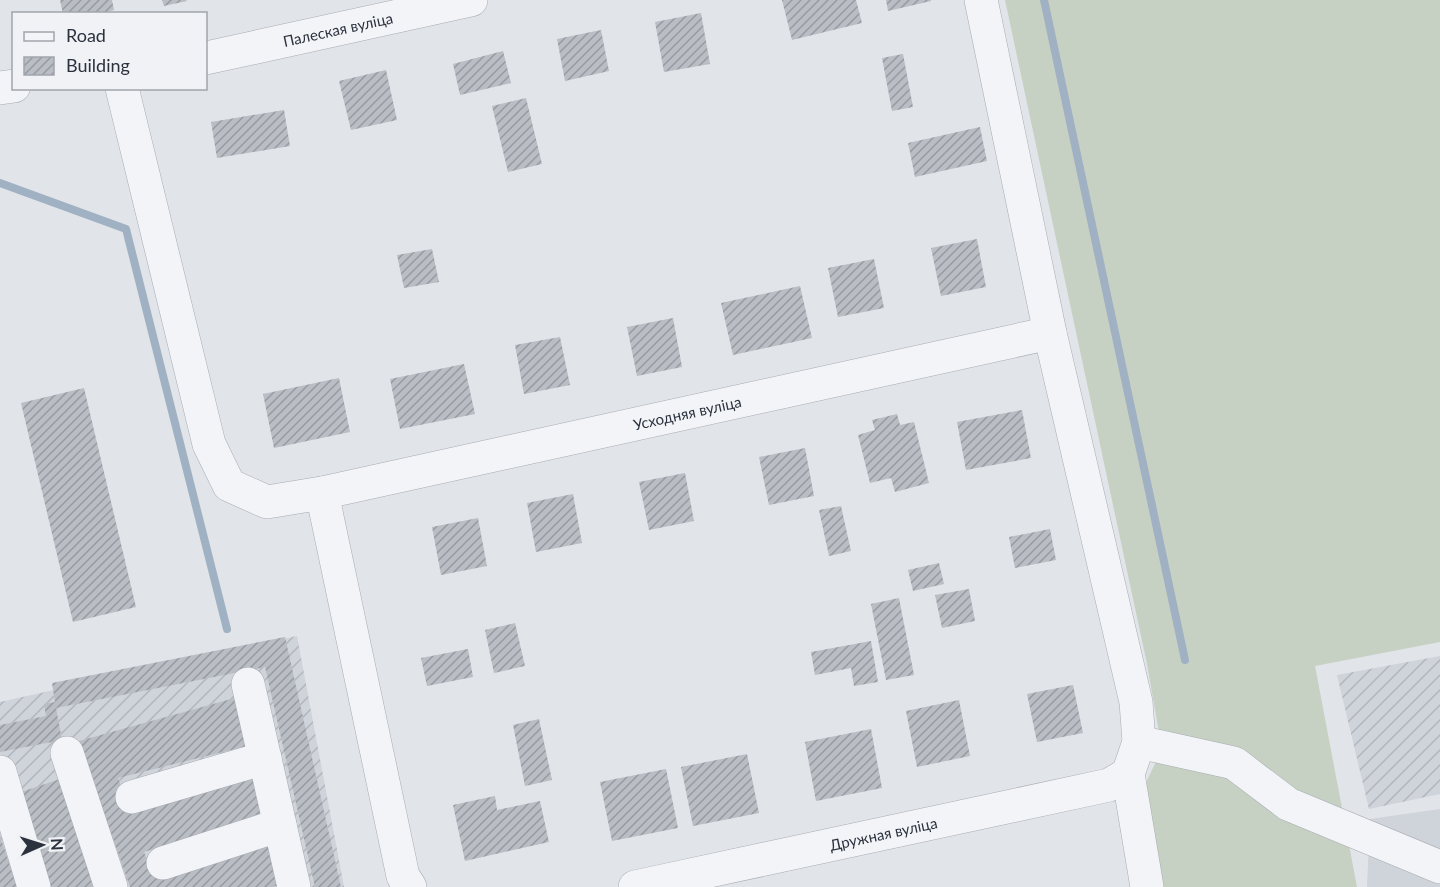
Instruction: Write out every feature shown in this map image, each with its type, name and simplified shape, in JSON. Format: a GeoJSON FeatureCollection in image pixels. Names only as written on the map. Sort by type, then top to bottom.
{"type":"FeatureCollection","features":[{"type":"Feature","properties":{"kind":"street","name":"Палеская вуліца"},"geometry":{"type":"LineString","coordinates":[[207,58],[471,0]]}},
{"type":"Feature","properties":{"kind":"street"},"geometry":{"type":"LineString","coordinates":[[981,0],[1050,333],[1136,702],[1139,742],[1128,774],[1147,887]]}},
{"type":"Feature","properties":{"kind":"street","name":"Усходняя вуліца"},"geometry":{"type":"LineString","coordinates":[[122,90],[209,444],[229,485],[267,502],[322,493],[1050,333]]}},
{"type":"Feature","properties":{"kind":"street"},"geometry":{"type":"LineString","coordinates":[[322,493],[403,876],[410,887]]}},
{"type":"Feature","properties":{"kind":"street"},"geometry":{"type":"LineString","coordinates":[[248,684],[294,887]]}},
{"type":"Feature","properties":{"kind":"street"},"geometry":{"type":"LineString","coordinates":[[1139,742],[1234,763],[1288,804],[1440,867]]}},
{"type":"Feature","properties":{"kind":"street"},"geometry":{"type":"LineString","coordinates":[[67,753],[111,887]]}},
{"type":"Feature","properties":{"kind":"street"},"geometry":{"type":"LineString","coordinates":[[132,797],[265,758]]}},
{"type":"Feature","properties":{"kind":"street"},"geometry":{"type":"LineString","coordinates":[[0,772],[34,887]]}},
{"type":"Feature","properties":{"kind":"street","name":"Дружная вуліца"},"geometry":{"type":"LineString","coordinates":[[635,887],[1108,786],[1128,774]]}},
{"type":"Feature","properties":{"kind":"street"},"geometry":{"type":"LineString","coordinates":[[163,863],[280,825]]}},
{"type":"Feature","properties":{"kind":"shaded area"},"geometry":{"type":"Polygon","coordinates":[[[297,636],[344,887],[0,887],[0,702],[297,636]]]}},
{"type":"Feature","properties":{"kind":"shaded area"},"geometry":{"type":"Polygon","coordinates":[[[1440,656],[1440,794],[1369,809],[1337,675],[1440,656]]]}},
{"type":"Feature","properties":{"kind":"shaded area"},"geometry":{"type":"Polygon","coordinates":[[[1440,809],[1440,887],[1367,887],[1370,819],[1440,809]]]}},
{"type":"Feature","properties":{"kind":"green space"},"geometry":{"type":"Polygon","coordinates":[[[1005,0],[1440,0],[1440,642],[1315,666],[1357,887],[1160,887],[1142,791],[1162,749],[1147,664],[1005,0]]]}},
{"type":"Feature","properties":{"kind":"building"},"geometry":{"type":"Polygon","coordinates":[[[60,0],[112,0],[114,10],[106,12],[63,12],[60,0]]]}},
{"type":"Feature","properties":{"kind":"building"},"geometry":{"type":"Polygon","coordinates":[[[162,0],[186,0],[187,1],[164,6],[162,0]]]}},
{"type":"Feature","properties":{"kind":"building"},"geometry":{"type":"Polygon","coordinates":[[[782,0],[856,0],[862,23],[792,40],[782,0]]]}},
{"type":"Feature","properties":{"kind":"building"},"geometry":{"type":"Polygon","coordinates":[[[886,0],[931,0],[931,1],[888,11],[886,0]]]}},
{"type":"Feature","properties":{"kind":"building"},"geometry":{"type":"Polygon","coordinates":[[[701,13],[710,64],[664,72],[655,22],[701,13]]]}},
{"type":"Feature","properties":{"kind":"building"},"geometry":{"type":"Polygon","coordinates":[[[601,30],[609,71],[565,81],[557,39],[601,30]]]}},
{"type":"Feature","properties":{"kind":"building"},"geometry":{"type":"Polygon","coordinates":[[[503,51],[511,83],[460,95],[453,64],[503,51]]]}},
{"type":"Feature","properties":{"kind":"building"},"geometry":{"type":"Polygon","coordinates":[[[903,54],[913,107],[892,111],[882,58],[903,54]]]}},
{"type":"Feature","properties":{"kind":"building"},"geometry":{"type":"Polygon","coordinates":[[[386,70],[397,120],[351,130],[339,81],[386,70]]]}},
{"type":"Feature","properties":{"kind":"building"},"geometry":{"type":"Polygon","coordinates":[[[526,98],[542,164],[508,172],[492,106],[526,98]]]}},
{"type":"Feature","properties":{"kind":"building"},"geometry":{"type":"Polygon","coordinates":[[[284,110],[290,146],[217,158],[211,122],[284,110]]]}},
{"type":"Feature","properties":{"kind":"building"},"geometry":{"type":"Polygon","coordinates":[[[980,127],[987,161],[915,177],[908,143],[980,127]]]}},
{"type":"Feature","properties":{"kind":"building"},"geometry":{"type":"Polygon","coordinates":[[[977,239],[986,287],[941,296],[931,248],[977,239]]]}},
{"type":"Feature","properties":{"kind":"building"},"geometry":{"type":"Polygon","coordinates":[[[432,249],[439,282],[404,288],[397,255],[432,249]]]}},
{"type":"Feature","properties":{"kind":"building"},"geometry":{"type":"Polygon","coordinates":[[[874,259],[884,308],[838,317],[828,268],[874,259]]]}},
{"type":"Feature","properties":{"kind":"building"},"geometry":{"type":"Polygon","coordinates":[[[800,286],[812,338],[733,355],[721,303],[800,286]]]}},
{"type":"Feature","properties":{"kind":"building"},"geometry":{"type":"Polygon","coordinates":[[[673,318],[682,367],[637,376],[627,327],[673,318]]]}},
{"type":"Feature","properties":{"kind":"building"},"geometry":{"type":"Polygon","coordinates":[[[560,337],[570,385],[524,394],[515,345],[560,337]]]}},
{"type":"Feature","properties":{"kind":"building"},"geometry":{"type":"Polygon","coordinates":[[[464,364],[475,414],[400,429],[390,379],[464,364]]]}},
{"type":"Feature","properties":{"kind":"building"},"geometry":{"type":"Polygon","coordinates":[[[339,378],[350,432],[274,448],[263,394],[339,378]]]}},
{"type":"Feature","properties":{"kind":"building"},"geometry":{"type":"Polygon","coordinates":[[[84,388],[136,607],[73,622],[21,403],[84,388]]]}},
{"type":"Feature","properties":{"kind":"building"},"geometry":{"type":"Polygon","coordinates":[[[1022,410],[1031,458],[966,470],[957,422],[1022,410]]]}},
{"type":"Feature","properties":{"kind":"building"},"geometry":{"type":"Polygon","coordinates":[[[897,414],[900,425],[914,422],[929,483],[895,492],[891,478],[870,483],[858,435],[875,430],[872,420],[897,414]]]}},
{"type":"Feature","properties":{"kind":"building"},"geometry":{"type":"Polygon","coordinates":[[[805,448],[814,496],[769,505],[759,457],[805,448]]]}},
{"type":"Feature","properties":{"kind":"building"},"geometry":{"type":"Polygon","coordinates":[[[685,473],[694,521],[649,530],[639,482],[685,473]]]}},
{"type":"Feature","properties":{"kind":"building"},"geometry":{"type":"Polygon","coordinates":[[[573,494],[582,543],[536,552],[527,503],[573,494]]]}},
{"type":"Feature","properties":{"kind":"building"},"geometry":{"type":"Polygon","coordinates":[[[841,506],[851,551],[829,556],[819,510],[841,506]]]}},
{"type":"Feature","properties":{"kind":"building"},"geometry":{"type":"Polygon","coordinates":[[[478,518],[487,566],[441,575],[432,527],[478,518]]]}},
{"type":"Feature","properties":{"kind":"building"},"geometry":{"type":"Polygon","coordinates":[[[1050,529],[1056,560],[1015,568],[1009,537],[1050,529]]]}},
{"type":"Feature","properties":{"kind":"building"},"geometry":{"type":"Polygon","coordinates":[[[939,563],[944,584],[913,591],[908,570],[939,563]]]}},
{"type":"Feature","properties":{"kind":"building"},"geometry":{"type":"Polygon","coordinates":[[[969,589],[975,621],[942,628],[935,595],[969,589]]]}},
{"type":"Feature","properties":{"kind":"building"},"geometry":{"type":"Polygon","coordinates":[[[899,598],[914,675],[886,680],[871,604],[899,598]]]}},
{"type":"Feature","properties":{"kind":"building"},"geometry":{"type":"Polygon","coordinates":[[[515,623],[525,666],[494,673],[485,630],[515,623]]]}},
{"type":"Feature","properties":{"kind":"building"},"geometry":{"type":"Polygon","coordinates":[[[285,637],[341,887],[315,887],[265,667],[56,708],[62,740],[0,752],[0,725],[46,716],[44,704],[55,702],[52,683],[285,637]]]}},
{"type":"Feature","properties":{"kind":"building"},"geometry":{"type":"Polygon","coordinates":[[[871,641],[878,682],[854,686],[851,668],[815,675],[811,652],[871,641]]]}},
{"type":"Feature","properties":{"kind":"building"},"geometry":{"type":"Polygon","coordinates":[[[468,649],[473,677],[427,686],[421,658],[468,649]]]}},
{"type":"Feature","properties":{"kind":"building"},"geometry":{"type":"Polygon","coordinates":[[[1073,685],[1083,733],[1037,742],[1027,694],[1073,685]]]}},
{"type":"Feature","properties":{"kind":"building"},"geometry":{"type":"Polygon","coordinates":[[[242,696],[251,745],[118,778],[129,809],[258,769],[269,812],[144,852],[153,877],[271,838],[282,884],[272,887],[130,887],[79,741],[242,696]]]}},
{"type":"Feature","properties":{"kind":"building"},"geometry":{"type":"Polygon","coordinates":[[[959,700],[970,756],[917,767],[906,711],[959,700]]]}},
{"type":"Feature","properties":{"kind":"building"},"geometry":{"type":"Polygon","coordinates":[[[539,719],[552,780],[525,786],[513,725],[539,719]]]}},
{"type":"Feature","properties":{"kind":"building"},"geometry":{"type":"Polygon","coordinates":[[[871,729],[882,788],[816,801],[805,742],[871,729]]]}},
{"type":"Feature","properties":{"kind":"building"},"geometry":{"type":"Polygon","coordinates":[[[747,754],[759,813],[693,826],[681,767],[747,754]]]}},
{"type":"Feature","properties":{"kind":"building"},"geometry":{"type":"Polygon","coordinates":[[[666,769],[678,828],[612,841],[600,782],[666,769]]]}},
{"type":"Feature","properties":{"kind":"building"},"geometry":{"type":"Polygon","coordinates":[[[63,778],[99,887],[50,887],[18,793],[63,778]]]}},
{"type":"Feature","properties":{"kind":"building"},"geometry":{"type":"Polygon","coordinates":[[[495,796],[497,810],[540,801],[549,842],[465,861],[453,805],[495,796]]]}},
{"type":"Feature","properties":{"kind":"building"},"geometry":{"type":"Polygon","coordinates":[[[0,836],[17,887],[0,887],[0,836]]]}},
{"type":"Feature","properties":{"kind":"waterway"},"geometry":{"type":"LineString","coordinates":[[1044,0],[1185,660]]}},
{"type":"Feature","properties":{"kind":"waterway"},"geometry":{"type":"LineString","coordinates":[[0,183],[126,229],[227,629]]}}]}
